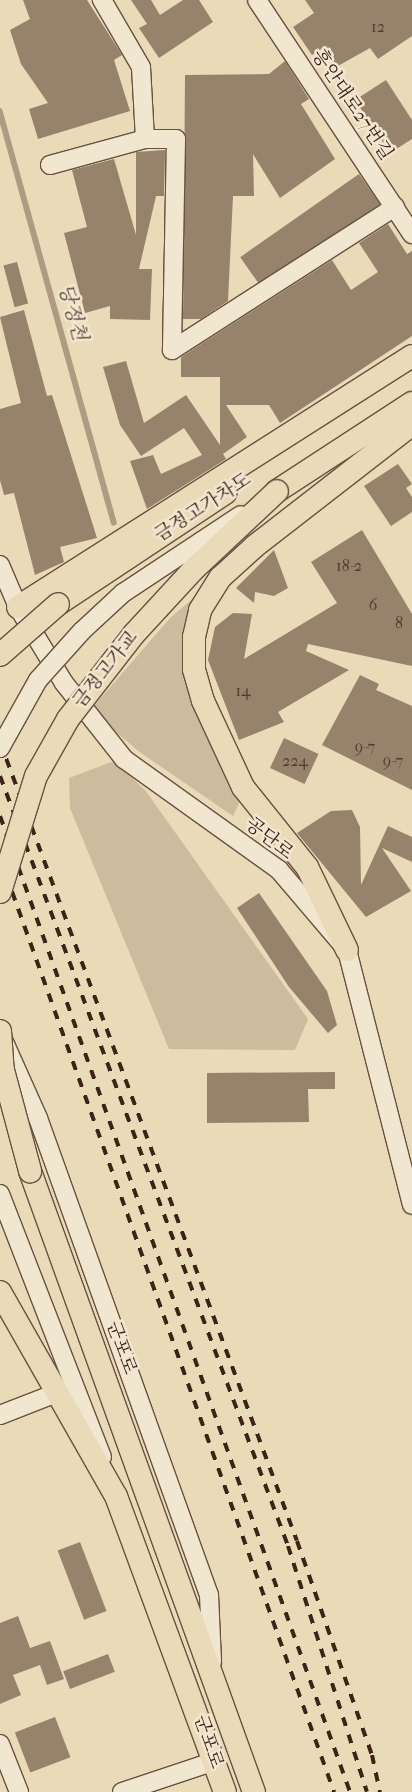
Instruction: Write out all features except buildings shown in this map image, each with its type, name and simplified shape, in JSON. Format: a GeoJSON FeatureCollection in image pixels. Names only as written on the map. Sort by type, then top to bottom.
{"type":"FeatureCollection","features":[{"type":"Feature","properties":{"kind":"main road"},"geometry":{"type":"LineString","coordinates":[[18,607],[412,356]]}},
{"type":"Feature","properties":{"kind":"main road","name":"금정고가차도"},"geometry":{"type":"LineString","coordinates":[[0,655],[58,604],[412,370]]}},
{"type":"Feature","properties":{"kind":"main road","name":"금정고가차도"},"geometry":{"type":"LineString","coordinates":[[277,491],[412,402]]}},
{"type":"Feature","properties":{"kind":"main road"},"geometry":{"type":"LineString","coordinates":[[347,950],[307,866],[244,787],[203,701],[194,669],[194,638],[200,610],[220,578],[254,546],[412,424]]}},
{"type":"Feature","properties":{"kind":"main road","name":"금정고가교"},"geometry":{"type":"LineString","coordinates":[[0,892],[36,776],[68,719],[134,634],[192,570],[277,491]]}},
{"type":"Feature","properties":{"kind":"main road","name":"군포로"},"geometry":{"type":"LineString","coordinates":[[0,1032],[3,1070],[30,1171],[255,1789]]}},
{"type":"Feature","properties":{"kind":"main road","name":"군포로"},"geometry":{"type":"LineString","coordinates":[[0,1292],[59,1392],[116,1496],[225,1792]]}},
{"type":"Feature","properties":{"kind":"street"},"geometry":{"type":"LineString","coordinates":[[102,0],[141,67],[145,139]]}},
{"type":"Feature","properties":{"kind":"street","name":"흥안대로27번길"},"geometry":{"type":"LineString","coordinates":[[257,0],[412,234]]}},
{"type":"Feature","properties":{"kind":"street"},"geometry":{"type":"LineString","coordinates":[[50,165],[145,139],[176,139],[172,350],[395,207]]}},
{"type":"Feature","properties":{"kind":"street"},"geometry":{"type":"LineString","coordinates":[[0,748],[38,680],[116,599],[277,491]]}},
{"type":"Feature","properties":{"kind":"street","name":"공단로"},"geometry":{"type":"LineString","coordinates":[[0,565],[18,607],[64,683],[124,759],[279,870],[347,950],[412,1205]]}},
{"type":"Feature","properties":{"kind":"street"},"geometry":{"type":"LineString","coordinates":[[0,644],[58,604]]}},
{"type":"Feature","properties":{"kind":"street","name":"군포로"},"geometry":{"type":"LineString","coordinates":[[0,1032],[38,1118],[209,1595],[213,1672]]}},
{"type":"Feature","properties":{"kind":"street"},"geometry":{"type":"LineString","coordinates":[[0,1098],[21,1104],[38,1118]]}},
{"type":"Feature","properties":{"kind":"street","name":"군포로"},"geometry":{"type":"LineString","coordinates":[[0,1194],[116,1496]]}},
{"type":"Feature","properties":{"kind":"street"},"geometry":{"type":"LineString","coordinates":[[0,1415],[59,1392]]}},
{"type":"Feature","properties":{"kind":"street"},"geometry":{"type":"LineString","coordinates":[[0,1744],[10,1782]]}},
{"type":"Feature","properties":{"kind":"street"},"geometry":{"type":"LineString","coordinates":[[122,1792],[215,1761]]}},
{"type":"Feature","properties":{"kind":"shaded area"},"geometry":{"type":"Polygon","coordinates":[[[211,583],[188,626],[240,801],[233,816],[141,753],[112,729],[94,706],[170,618],[211,583]]]}},
{"type":"Feature","properties":{"kind":"shaded area"},"geometry":{"type":"Polygon","coordinates":[[[114,761],[145,790],[308,1019],[295,1050],[169,1049],[70,808],[69,778],[114,761]]]}},
{"type":"Feature","properties":{"kind":"waterway","name":"당정천"},"geometry":{"type":"LineString","coordinates":[[0,111],[114,522]]}},
{"type":"Feature","properties":{"kind":"railway"},"geometry":{"type":"LineString","coordinates":[[0,742],[297,1541],[372,1755],[380,1792]]}},
{"type":"Feature","properties":{"kind":"railway"},"geometry":{"type":"LineString","coordinates":[[0,776],[288,1546],[367,1792]]}},
{"type":"Feature","properties":{"kind":"railway"},"geometry":{"type":"LineString","coordinates":[[0,816],[350,1792]]}},
{"type":"Feature","properties":{"kind":"railway"},"geometry":{"type":"LineString","coordinates":[[0,858],[334,1792]]}}]}
